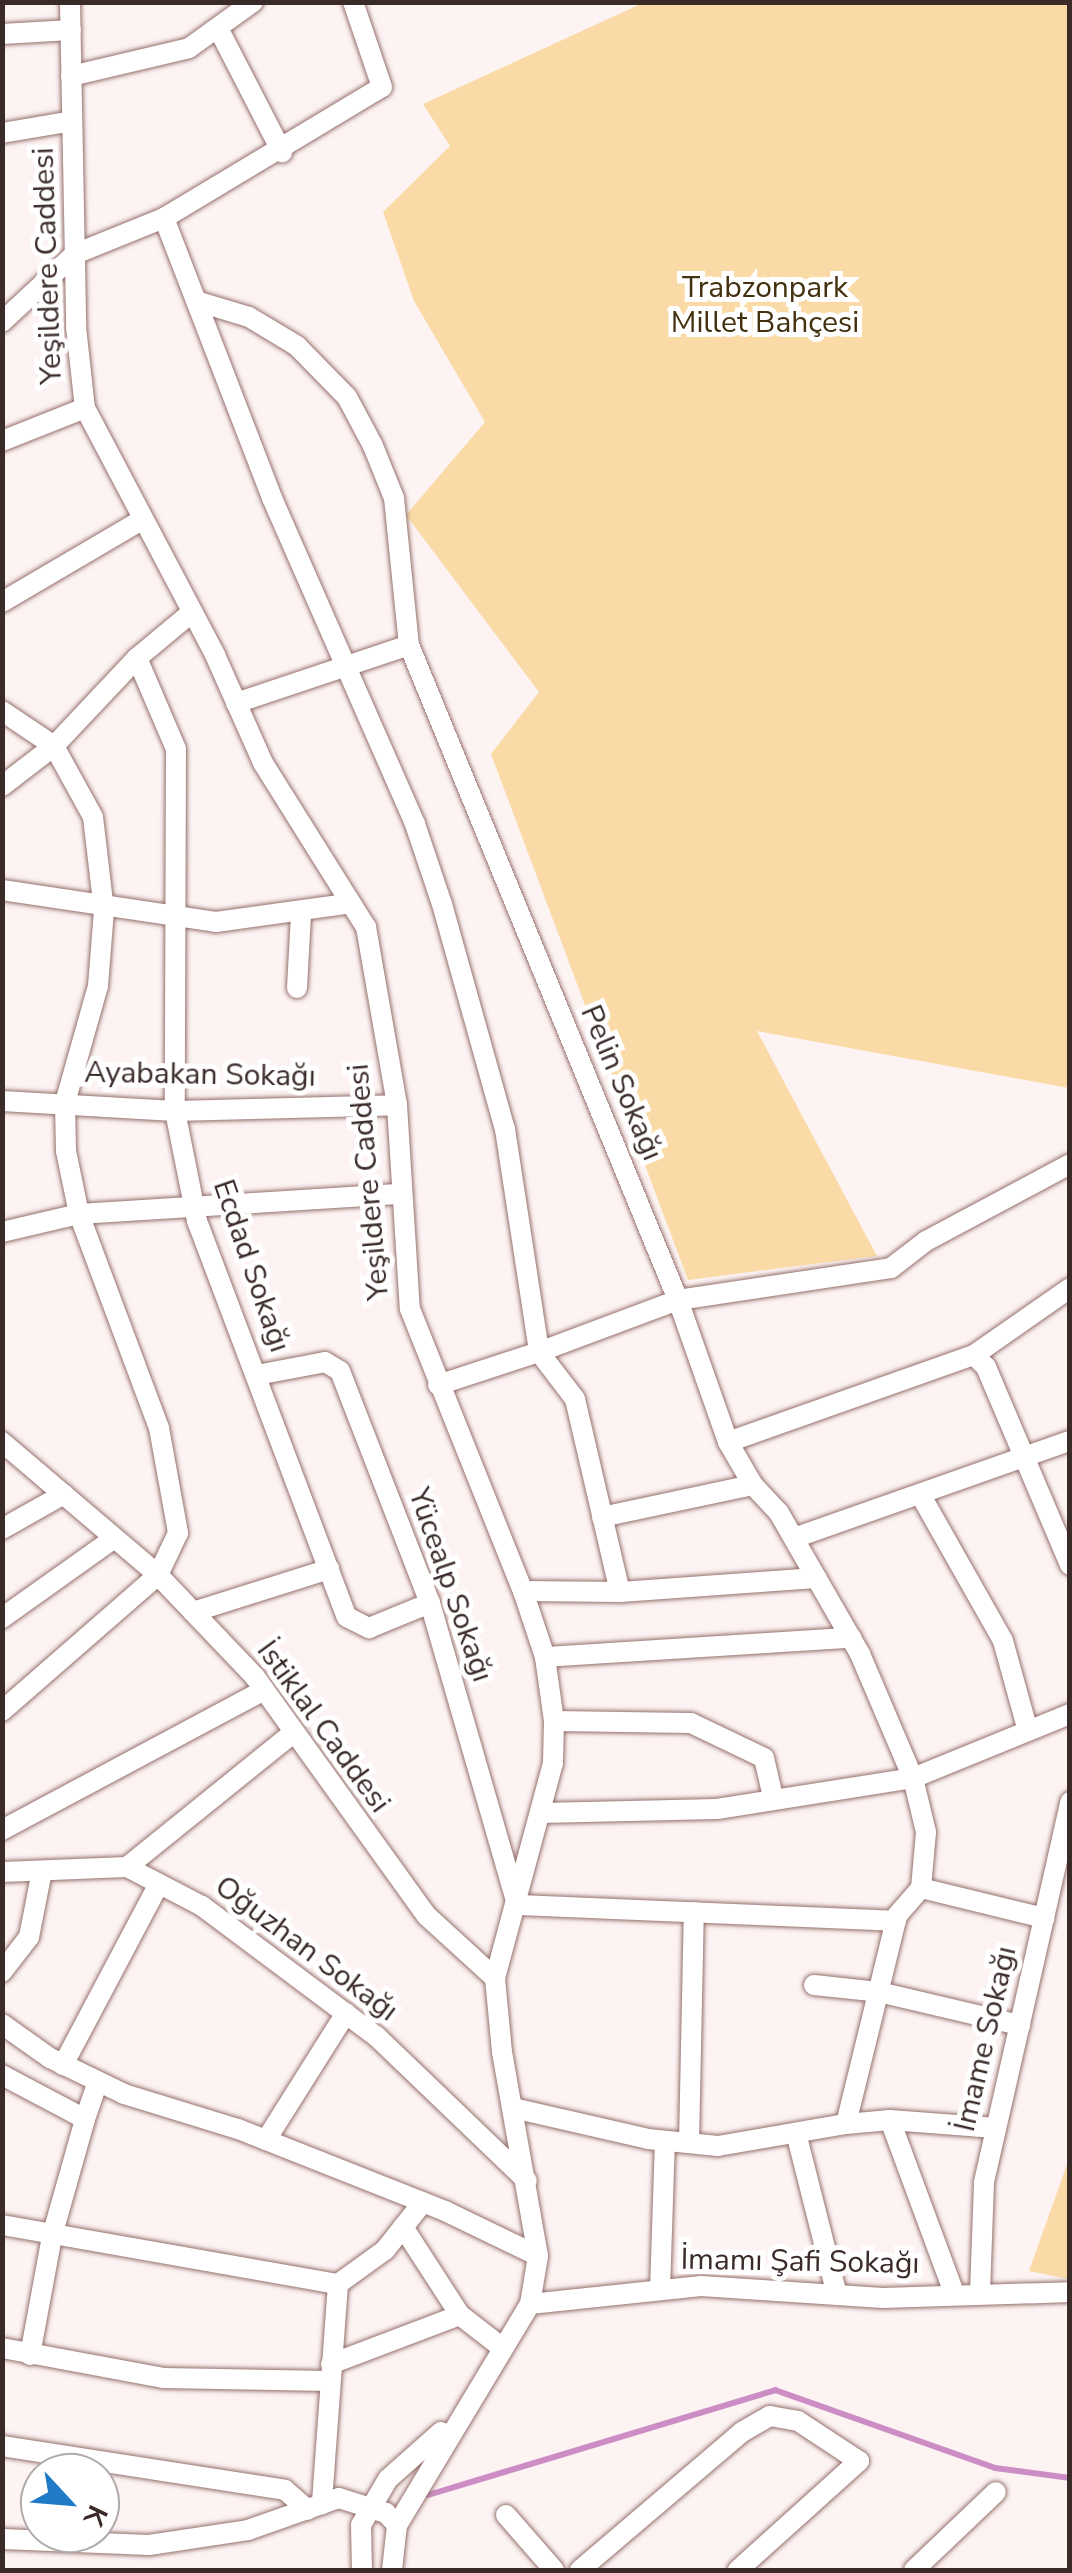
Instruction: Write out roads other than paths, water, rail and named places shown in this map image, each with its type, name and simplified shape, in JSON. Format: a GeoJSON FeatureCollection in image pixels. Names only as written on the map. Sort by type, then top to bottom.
{"type":"FeatureCollection","features":[{"type":"Feature","properties":{"kind":"street","name":"Yeşildere Caddesi"},"geometry":{"type":"LineString","coordinates":[[70,2],[74,254],[85,408],[191,612],[263,763],[346,904],[366,926],[398,1106],[410,1309],[523,1591],[544,1658],[554,1721],[553,1763],[495,1978]]}},
{"type":"Feature","properties":{"kind":"street"},"geometry":{"type":"LineString","coordinates":[[72,76],[188,48],[252,2]]}},
{"type":"Feature","properties":{"kind":"street"},"geometry":{"type":"LineString","coordinates":[[2,322],[74,254],[164,218],[282,152],[382,87],[353,2]]}},
{"type":"Feature","properties":{"kind":"street"},"geometry":{"type":"LineString","coordinates":[[218,28],[282,152]]}},
{"type":"Feature","properties":{"kind":"street"},"geometry":{"type":"LineString","coordinates":[[2,34],[70,30]]}},
{"type":"Feature","properties":{"kind":"street"},"geometry":{"type":"LineString","coordinates":[[2,133],[72,121]]}},
{"type":"Feature","properties":{"kind":"street"},"geometry":{"type":"LineString","coordinates":[[164,218],[345,669],[415,824],[447,920],[505,1129],[538,1352],[574,1399],[620,1592]]}},
{"type":"Feature","properties":{"kind":"street","name":"Pelin Sokağı"},"geometry":{"type":"LineString","coordinates":[[196,300],[249,318],[297,346],[347,397],[394,498],[410,645],[678,1300],[728,1442],[753,1485],[794,1538],[852,1638],[912,1778],[926,1832],[921,1888]]}},
{"type":"Feature","properties":{"kind":"street"},"geometry":{"type":"LineString","coordinates":[[2,441],[85,408]]}},
{"type":"Feature","properties":{"kind":"street"},"geometry":{"type":"LineString","coordinates":[[2,602],[142,520]]}},
{"type":"Feature","properties":{"kind":"street"},"geometry":{"type":"LineString","coordinates":[[2,786],[54,746],[137,658],[191,612]]}},
{"type":"Feature","properties":{"kind":"street"},"geometry":{"type":"LineString","coordinates":[[236,703],[410,645]]}},
{"type":"Feature","properties":{"kind":"street","name":"Ecdad Sokağı"},"geometry":{"type":"LineString","coordinates":[[137,658],[176,749],[175,1110],[194,1211],[347,1618],[369,1628],[430,1603]]}},
{"type":"Feature","properties":{"kind":"street"},"geometry":{"type":"LineString","coordinates":[[2,711],[54,746],[93,817],[104,910],[98,986],[65,1103],[66,1150],[79,1214],[159,1428],[178,1533],[158,1576],[2,1711]]}},
{"type":"Feature","properties":{"kind":"street"},"geometry":{"type":"LineString","coordinates":[[2,890],[174,919],[301,914],[346,904]]}},
{"type":"Feature","properties":{"kind":"street"},"geometry":{"type":"LineString","coordinates":[[297,988],[301,914]]}},
{"type":"Feature","properties":{"kind":"street","name":"Ayabakan Sokağı"},"geometry":{"type":"LineString","coordinates":[[2,1102],[175,1110],[398,1106]]}},
{"type":"Feature","properties":{"kind":"street"},"geometry":{"type":"LineString","coordinates":[[438,1385],[678,1300],[892,1268],[926,1241],[1070,1164]]}},
{"type":"Feature","properties":{"kind":"street"},"geometry":{"type":"LineString","coordinates":[[2,1232],[79,1214],[194,1211],[401,1194]]}},
{"type":"Feature","properties":{"kind":"street"},"geometry":{"type":"LineString","coordinates":[[728,1442],[974,1355],[1070,1288]]}},
{"type":"Feature","properties":{"kind":"street"},"geometry":{"type":"LineString","coordinates":[[974,1355],[986,1367],[1020,1458],[1070,1565]]}},
{"type":"Feature","properties":{"kind":"street","name":"Yücealp Sokağı"},"geometry":{"type":"LineString","coordinates":[[258,1376],[325,1362],[340,1371],[430,1603],[516,1904]]}},
{"type":"Feature","properties":{"kind":"street"},"geometry":{"type":"LineString","coordinates":[[794,1538],[1070,1440]]}},
{"type":"Feature","properties":{"kind":"street","name":"İstiklal Caddesi"},"geometry":{"type":"LineString","coordinates":[[2,1442],[158,1576],[194,1612],[264,1690],[292,1734],[427,1916],[495,1978]]}},
{"type":"Feature","properties":{"kind":"street"},"geometry":{"type":"LineString","coordinates":[[602,1517],[753,1485]]}},
{"type":"Feature","properties":{"kind":"street"},"geometry":{"type":"LineString","coordinates":[[2,1529],[64,1494]]}},
{"type":"Feature","properties":{"kind":"street"},"geometry":{"type":"LineString","coordinates":[[920,1494],[1002,1640],[1028,1731]]}},
{"type":"Feature","properties":{"kind":"street"},"geometry":{"type":"LineString","coordinates":[[2,1618],[113,1539]]}},
{"type":"Feature","properties":{"kind":"street"},"geometry":{"type":"LineString","coordinates":[[194,1612],[330,1569]]}},
{"type":"Feature","properties":{"kind":"street"},"geometry":{"type":"LineString","coordinates":[[523,1591],[620,1592],[816,1578]]}},
{"type":"Feature","properties":{"kind":"street"},"geometry":{"type":"LineString","coordinates":[[544,1658],[852,1638]]}},
{"type":"Feature","properties":{"kind":"street"},"geometry":{"type":"LineString","coordinates":[[2,1830],[264,1690]]}},
{"type":"Feature","properties":{"kind":"street"},"geometry":{"type":"LineString","coordinates":[[541,1813],[717,1809],[772,1796],[912,1778],[1070,1714]]}},
{"type":"Feature","properties":{"kind":"street"},"geometry":{"type":"LineString","coordinates":[[554,1721],[691,1723],[764,1758],[772,1796]]}},
{"type":"Feature","properties":{"kind":"street"},"geometry":{"type":"LineString","coordinates":[[2,1872],[127,1867],[292,1734]]}},
{"type":"Feature","properties":{"kind":"street","name":"İmame Sokağı"},"geometry":{"type":"LineString","coordinates":[[980,2292],[984,2182],[1070,1802]]}},
{"type":"Feature","properties":{"kind":"street","name":"Oğuzhan Sokağı"},"geometry":{"type":"LineString","coordinates":[[127,1867],[202,1906],[346,2013],[527,2181]]}},
{"type":"Feature","properties":{"kind":"street"},"geometry":{"type":"LineString","coordinates":[[2,1972],[30,1938],[42,1871]]}},
{"type":"Feature","properties":{"kind":"street"},"geometry":{"type":"LineString","coordinates":[[63,2065],[159,1884]]}},
{"type":"Feature","properties":{"kind":"street"},"geometry":{"type":"LineString","coordinates":[[846,2124],[896,1921],[921,1888],[1044,1918]]}},
{"type":"Feature","properties":{"kind":"street"},"geometry":{"type":"LineString","coordinates":[[516,1904],[896,1921]]}},
{"type":"Feature","properties":{"kind":"street"},"geometry":{"type":"LineString","coordinates":[[689,2143],[694,1912]]}},
{"type":"Feature","properties":{"kind":"street"},"geometry":{"type":"LineString","coordinates":[[391,2567],[397,2525],[454,2421],[530,2304],[538,2256],[495,1978]]}},
{"type":"Feature","properties":{"kind":"street"},"geometry":{"type":"LineString","coordinates":[[814,1985],[878,1992],[1020,2025]]}},
{"type":"Feature","properties":{"kind":"street"},"geometry":{"type":"LineString","coordinates":[[266,2140],[346,2013]]}},
{"type":"Feature","properties":{"kind":"street"},"geometry":{"type":"LineString","coordinates":[[4,2029],[98,2082],[266,2140],[423,2202],[538,2256]]}},
{"type":"Feature","properties":{"kind":"street"},"geometry":{"type":"LineString","coordinates":[[2,2075],[85,2119]]}},
{"type":"Feature","properties":{"kind":"street"},"geometry":{"type":"LineString","coordinates":[[30,2356],[52,2236],[98,2082]]}},
{"type":"Feature","properties":{"kind":"street"},"geometry":{"type":"LineString","coordinates":[[513,2108],[664,2141],[718,2146],[890,2120],[996,2128]]}},
{"type":"Feature","properties":{"kind":"street"},"geometry":{"type":"LineString","coordinates":[[890,2120],[954,2294]]}},
{"type":"Feature","properties":{"kind":"street"},"geometry":{"type":"LineString","coordinates":[[796,2132],[837,2294]]}},
{"type":"Feature","properties":{"kind":"street"},"geometry":{"type":"LineString","coordinates":[[660,2290],[664,2141]]}},
{"type":"Feature","properties":{"kind":"street"},"geometry":{"type":"LineString","coordinates":[[2,2225],[338,2284],[385,2250],[423,2202]]}},
{"type":"Feature","properties":{"kind":"street"},"geometry":{"type":"LineString","coordinates":[[403,2227],[460,2314],[500,2346]]}},
{"type":"Feature","properties":{"kind":"street"},"geometry":{"type":"LineString","coordinates":[[315,2507],[338,2284]]}},
{"type":"Feature","properties":{"kind":"street","name":"İmamı Şafi Sokağı"},"geometry":{"type":"LineString","coordinates":[[530,2304],[701,2286],[837,2294],[1070,2292]]}},
{"type":"Feature","properties":{"kind":"street"},"geometry":{"type":"LineString","coordinates":[[2,2348],[164,2378],[330,2372],[460,2314]]}},
{"type":"Feature","properties":{"kind":"street"},"geometry":{"type":"LineString","coordinates":[[580,2570],[742,2432],[770,2416],[798,2421],[859,2461],[738,2570]]}},
{"type":"Feature","properties":{"kind":"street"},"geometry":{"type":"LineString","coordinates":[[362,2570],[360,2532],[388,2480],[454,2421]]}},
{"type":"Feature","properties":{"kind":"street"},"geometry":{"type":"LineString","coordinates":[[2,2446],[284,2490],[360,2532]]}},
{"type":"Feature","properties":{"kind":"street"},"geometry":{"type":"LineString","coordinates":[[914,2570],[996,2492]]}},
{"type":"Feature","properties":{"kind":"street"},"geometry":{"type":"LineString","coordinates":[[2,2538],[149,2545],[248,2530],[339,2498],[374,2510],[397,2525]]}},
{"type":"Feature","properties":{"kind":"street"},"geometry":{"type":"LineString","coordinates":[[506,2515],[554,2570]]}},
{"type":"Feature","properties":{"kind":"waterway"},"geometry":{"type":"LineString","coordinates":[[428,2495],[775,2390],[995,2468],[1070,2478]]}},
{"type":"Feature","properties":{"kind":"park label","name":"Trabzonpark Millet Bahçesi"},"geometry":{"type":"Point","coordinates":[765,305]}}]}
